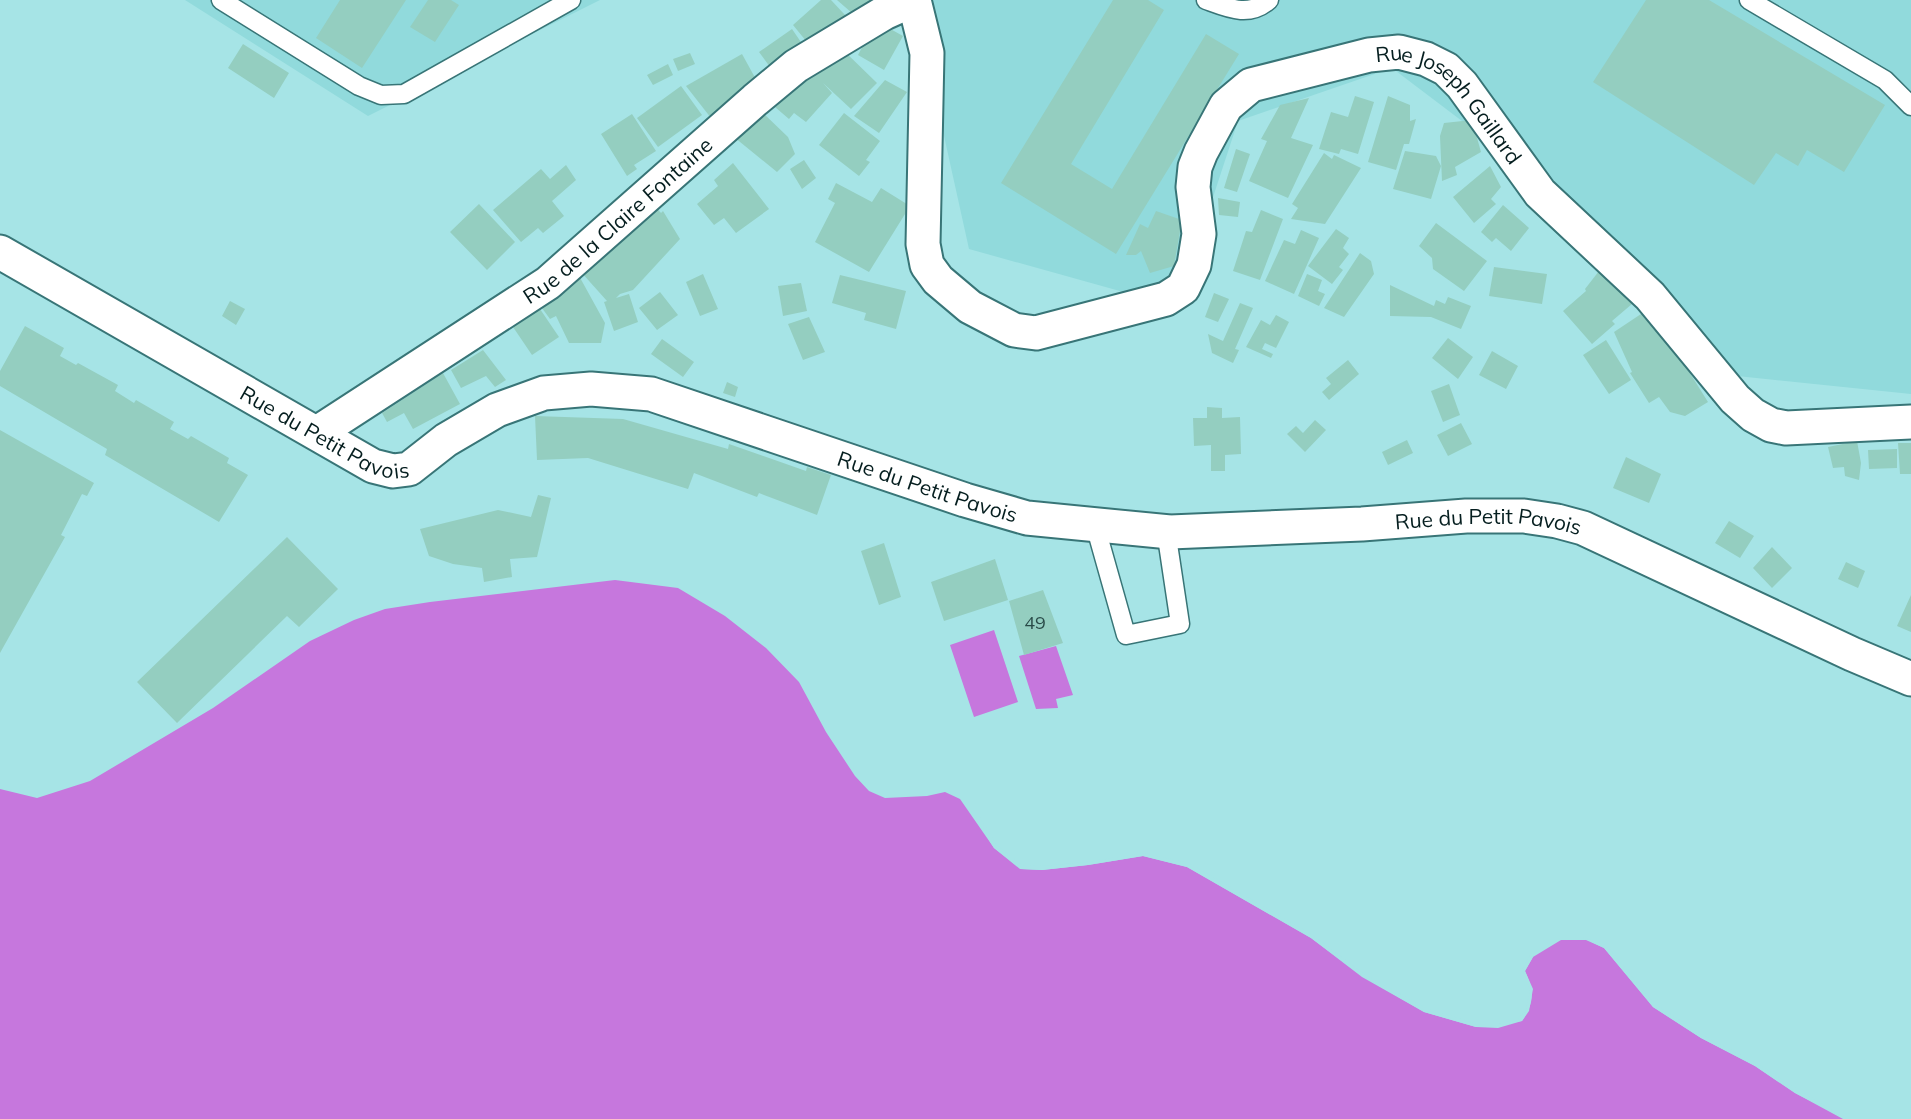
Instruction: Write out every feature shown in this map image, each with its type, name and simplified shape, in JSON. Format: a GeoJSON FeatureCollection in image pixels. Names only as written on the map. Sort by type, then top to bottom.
{"type":"FeatureCollection","features":[{"type":"Feature","properties":{"kind":"street","name":"Rue de la Claire Fontaine"},"geometry":{"type":"LineString","coordinates":[[317,433],[548,283],[796,66],[884,13],[914,0],[927,53],[923,244],[927,265],[938,280],[970,307],[1014,330],[1035,333]]}},
{"type":"Feature","properties":{"kind":"street","name":"Rue Joseph Gaillard"},"geometry":{"type":"LineString","coordinates":[[1035,333],[1166,299],[1183,288],[1199,248],[1193,187],[1195,167],[1226,106],[1241,91],[1251,85],[1369,55],[1399,52],[1426,59],[1446,69],[1462,85],[1539,193],[1650,296],[1720,382],[1753,415],[1771,425],[1786,428],[1911,422]]}},
{"type":"Feature","properties":{"kind":"street","name":"Rue du Petit Pavois"},"geometry":{"type":"LineString","coordinates":[[0,252],[373,466],[393,471],[409,469],[446,440],[498,410],[544,393],[591,389],[651,394],[977,504],[1027,518],[1170,532],[1362,524],[1466,516],[1524,516],[1557,521],[1583,527],[1852,654],[1911,679]]}},
{"type":"Feature","properties":{"kind":"lane"},"geometry":{"type":"LineString","coordinates":[[221,0],[359,86],[381,95],[404,94],[571,0]]}},
{"type":"Feature","properties":{"kind":"lane"},"geometry":{"type":"LineString","coordinates":[[1206,0],[1239,12],[1262,6],[1269,0]]}},
{"type":"Feature","properties":{"kind":"lane"},"geometry":{"type":"LineString","coordinates":[[1749,0],[1885,80],[1911,106]]}},
{"type":"Feature","properties":{"kind":"lane"},"geometry":{"type":"LineString","coordinates":[[1095,525],[1126,635],[1180,624],[1168,544],[1170,532]]}},
{"type":"Feature","properties":{"kind":"shaded area"},"geometry":{"type":"Polygon","coordinates":[[[185,0],[600,0],[368,116],[185,0]]]}},
{"type":"Feature","properties":{"kind":"shaded area"},"geometry":{"type":"Polygon","coordinates":[[[914,0],[1911,0],[1911,394],[1737,376],[1528,171],[1392,68],[1238,121],[1177,307],[969,249],[914,0]]]}},
{"type":"Feature","properties":{"kind":"shaded area"},"geometry":{"type":"Polygon","coordinates":[[[615,580],[678,588],[725,616],[766,648],[799,682],[826,732],[855,776],[869,791],[885,798],[927,796],[945,792],[960,799],[994,848],[1020,869],[1042,870],[1143,856],[1187,867],[1311,938],[1362,977],[1424,1012],[1476,1027],[1522,1021],[1531,1002],[1530,985],[1525,971],[1533,957],[1561,940],[1586,940],[1604,948],[1653,1007],[1701,1038],[1755,1066],[1795,1093],[1843,1119],[0,1119],[0,789],[37,798],[90,781],[213,708],[310,641],[385,609],[615,580]]]}},
{"type":"Feature","properties":{"kind":"shaded area"},"geometry":{"type":"Polygon","coordinates":[[[994,630],[1018,702],[974,717],[950,645],[994,630]]]}},
{"type":"Feature","properties":{"kind":"shaded area"},"geometry":{"type":"Polygon","coordinates":[[[1056,646],[1073,695],[1056,699],[1058,708],[1036,709],[1019,656],[1056,646]]]}},
{"type":"Feature","properties":{"kind":"pier"},"geometry":{"type":"Polygon","coordinates":[[[979,816],[997,845],[1022,865],[1087,862],[1143,853],[1189,863],[1313,935],[1364,974],[1426,1008],[1477,1024],[1497,1024],[1519,1018],[1526,1010],[1530,989],[1522,970],[1530,955],[1533,957],[1525,971],[1533,989],[1529,1011],[1522,1021],[1498,1028],[1476,1027],[1424,1012],[1362,976],[1311,938],[1187,867],[1143,856],[1042,870],[1021,869],[994,848],[975,818],[979,816]]]}},
{"type":"Feature","properties":{"kind":"pier"},"geometry":{"type":"Polygon","coordinates":[[[1581,937],[1606,945],[1655,1004],[1846,1119],[1795,1093],[1755,1066],[1701,1038],[1653,1007],[1604,948],[1581,937]]]}},
{"type":"Feature","properties":{"kind":"building"},"geometry":{"type":"Polygon","coordinates":[[[340,0],[406,0],[362,68],[316,38],[340,0]]]}},
{"type":"Feature","properties":{"kind":"building"},"geometry":{"type":"Polygon","coordinates":[[[428,0],[451,0],[459,5],[435,42],[410,27],[428,0]]]}},
{"type":"Feature","properties":{"kind":"building"},"geometry":{"type":"Polygon","coordinates":[[[821,0],[831,0],[846,16],[811,47],[793,25],[821,0]]]}},
{"type":"Feature","properties":{"kind":"building"},"geometry":{"type":"Polygon","coordinates":[[[837,0],[880,0],[860,20],[837,0]]]}},
{"type":"Feature","properties":{"kind":"building"},"geometry":{"type":"Polygon","coordinates":[[[1113,0],[1148,0],[1164,10],[1071,164],[1112,189],[1206,34],[1239,54],[1116,254],[1001,183],[1113,0]]]}},
{"type":"Feature","properties":{"kind":"building"},"geometry":{"type":"Polygon","coordinates":[[[1646,0],[1709,0],[1885,105],[1844,172],[1807,150],[1798,166],[1776,153],[1754,185],[1593,82],[1646,0]]]}},
{"type":"Feature","properties":{"kind":"building"},"geometry":{"type":"Polygon","coordinates":[[[876,21],[903,36],[884,70],[858,55],[876,21]]]}},
{"type":"Feature","properties":{"kind":"building"},"geometry":{"type":"Polygon","coordinates":[[[792,29],[805,48],[770,67],[759,52],[792,29]]]}},
{"type":"Feature","properties":{"kind":"building"},"geometry":{"type":"Polygon","coordinates":[[[243,44],[289,73],[274,98],[228,68],[243,44]]]}},
{"type":"Feature","properties":{"kind":"building"},"geometry":{"type":"Polygon","coordinates":[[[839,46],[877,83],[851,109],[823,83],[832,93],[806,122],[794,113],[789,119],[775,107],[839,46]]]}},
{"type":"Feature","properties":{"kind":"building"},"geometry":{"type":"Polygon","coordinates":[[[690,53],[695,64],[678,71],[673,59],[690,53]]]}},
{"type":"Feature","properties":{"kind":"building"},"geometry":{"type":"Polygon","coordinates":[[[742,54],[758,83],[711,118],[686,86],[742,54]]]}},
{"type":"Feature","properties":{"kind":"building"},"geometry":{"type":"Polygon","coordinates":[[[668,64],[673,75],[653,85],[647,75],[668,64]]]}},
{"type":"Feature","properties":{"kind":"building"},"geometry":{"type":"Polygon","coordinates":[[[885,80],[907,92],[879,133],[854,116],[885,80]]]}},
{"type":"Feature","properties":{"kind":"building"},"geometry":{"type":"Polygon","coordinates":[[[681,86],[702,115],[658,147],[637,118],[681,86]]]}},
{"type":"Feature","properties":{"kind":"building"},"geometry":{"type":"Polygon","coordinates":[[[1355,96],[1374,102],[1358,154],[1341,149],[1339,154],[1319,149],[1331,112],[1348,117],[1355,96]]]}},
{"type":"Feature","properties":{"kind":"building"},"geometry":{"type":"Polygon","coordinates":[[[1388,96],[1410,105],[1410,121],[1416,119],[1409,144],[1404,144],[1396,170],[1368,162],[1388,96]]]}},
{"type":"Feature","properties":{"kind":"building"},"geometry":{"type":"Polygon","coordinates":[[[1309,98],[1291,138],[1313,145],[1288,198],[1249,181],[1267,141],[1261,139],[1280,105],[1309,98]]]}},
{"type":"Feature","properties":{"kind":"building"},"geometry":{"type":"Polygon","coordinates":[[[759,109],[788,137],[795,154],[777,172],[729,133],[759,109]]]}},
{"type":"Feature","properties":{"kind":"building"},"geometry":{"type":"Polygon","coordinates":[[[844,113],[880,141],[866,160],[870,162],[859,176],[819,145],[844,113]]]}},
{"type":"Feature","properties":{"kind":"building"},"geometry":{"type":"Polygon","coordinates":[[[632,114],[656,151],[634,165],[637,169],[627,176],[601,134],[632,114]]]}},
{"type":"Feature","properties":{"kind":"building"},"geometry":{"type":"Polygon","coordinates":[[[1472,120],[1481,152],[1455,167],[1457,175],[1442,181],[1440,136],[1444,123],[1472,120]]]}},
{"type":"Feature","properties":{"kind":"building"},"geometry":{"type":"Polygon","coordinates":[[[1236,149],[1250,154],[1237,192],[1224,188],[1236,149]]]}},
{"type":"Feature","properties":{"kind":"building"},"geometry":{"type":"Polygon","coordinates":[[[1405,151],[1436,156],[1441,166],[1431,199],[1393,189],[1405,151]]]}},
{"type":"Feature","properties":{"kind":"building"},"geometry":{"type":"Polygon","coordinates":[[[1324,153],[1332,159],[1334,155],[1361,168],[1325,224],[1291,219],[1298,208],[1292,204],[1324,153]]]}},
{"type":"Feature","properties":{"kind":"building"},"geometry":{"type":"Polygon","coordinates":[[[804,160],[816,178],[802,189],[790,169],[804,160]]]}},
{"type":"Feature","properties":{"kind":"building"},"geometry":{"type":"Polygon","coordinates":[[[733,163],[769,209],[736,233],[724,218],[714,225],[697,204],[718,186],[714,180],[733,163]]]}},
{"type":"Feature","properties":{"kind":"building"},"geometry":{"type":"Polygon","coordinates":[[[566,165],[576,180],[552,201],[564,216],[543,233],[538,228],[521,242],[493,210],[541,169],[550,179],[566,165]]]}},
{"type":"Feature","properties":{"kind":"building"},"geometry":{"type":"Polygon","coordinates":[[[1490,166],[1501,187],[1491,199],[1496,204],[1474,223],[1453,197],[1490,166]]]}},
{"type":"Feature","properties":{"kind":"building"},"geometry":{"type":"Polygon","coordinates":[[[836,183],[872,202],[881,188],[910,206],[869,272],[815,242],[835,203],[828,199],[836,183]]]}},
{"type":"Feature","properties":{"kind":"building"},"geometry":{"type":"Polygon","coordinates":[[[1218,198],[1240,202],[1238,217],[1219,215],[1218,198]]]}},
{"type":"Feature","properties":{"kind":"building"},"geometry":{"type":"Polygon","coordinates":[[[479,204],[515,242],[487,270],[450,232],[479,204]]]}},
{"type":"Feature","properties":{"kind":"building"},"geometry":{"type":"Polygon","coordinates":[[[654,205],[661,213],[663,211],[680,239],[633,290],[616,298],[629,294],[638,322],[614,331],[604,302],[607,301],[581,272],[654,205]]]}},
{"type":"Feature","properties":{"kind":"building"},"geometry":{"type":"Polygon","coordinates":[[[1503,205],[1529,228],[1511,251],[1496,238],[1492,242],[1481,232],[1503,205]]]}},
{"type":"Feature","properties":{"kind":"building"},"geometry":{"type":"Polygon","coordinates":[[[1261,210],[1283,219],[1260,280],[1233,271],[1246,231],[1252,232],[1261,210]]]}},
{"type":"Feature","properties":{"kind":"building"},"geometry":{"type":"Polygon","coordinates":[[[1156,211],[1182,220],[1174,266],[1150,273],[1141,251],[1136,255],[1126,255],[1140,224],[1148,228],[1156,211]]]}},
{"type":"Feature","properties":{"kind":"building"},"geometry":{"type":"Polygon","coordinates":[[[1436,223],[1487,261],[1464,291],[1433,269],[1432,258],[1419,246],[1436,223]]]}},
{"type":"Feature","properties":{"kind":"building"},"geometry":{"type":"Polygon","coordinates":[[[1336,229],[1349,238],[1343,248],[1349,254],[1339,267],[1343,270],[1332,284],[1308,266],[1336,229]]]}},
{"type":"Feature","properties":{"kind":"building"},"geometry":{"type":"Polygon","coordinates":[[[1301,230],[1319,238],[1294,294],[1265,281],[1284,240],[1295,244],[1301,230]]]}},
{"type":"Feature","properties":{"kind":"building"},"geometry":{"type":"Polygon","coordinates":[[[1360,253],[1371,261],[1374,274],[1344,317],[1324,308],[1360,253]]]}},
{"type":"Feature","properties":{"kind":"building"},"geometry":{"type":"Polygon","coordinates":[[[1494,267],[1547,274],[1542,304],[1489,296],[1494,267]]]}},
{"type":"Feature","properties":{"kind":"building"},"geometry":{"type":"Polygon","coordinates":[[[1599,271],[1611,280],[1632,304],[1612,321],[1615,324],[1592,344],[1563,311],[1586,291],[1599,271]]]}},
{"type":"Feature","properties":{"kind":"building"},"geometry":{"type":"Polygon","coordinates":[[[578,274],[605,323],[601,343],[569,343],[556,316],[550,319],[539,304],[578,274]]]}},
{"type":"Feature","properties":{"kind":"building"},"geometry":{"type":"Polygon","coordinates":[[[703,274],[718,309],[700,316],[686,282],[703,274]]]}},
{"type":"Feature","properties":{"kind":"building"},"geometry":{"type":"Polygon","coordinates":[[[1307,274],[1322,280],[1318,291],[1325,294],[1319,306],[1298,296],[1307,274]]]}},
{"type":"Feature","properties":{"kind":"building"},"geometry":{"type":"Polygon","coordinates":[[[840,275],[906,291],[896,329],[864,320],[866,313],[832,303],[840,275]]]}},
{"type":"Feature","properties":{"kind":"building"},"geometry":{"type":"Polygon","coordinates":[[[801,283],[807,311],[783,316],[778,286],[801,283]]]}},
{"type":"Feature","properties":{"kind":"building"},"geometry":{"type":"Polygon","coordinates":[[[1390,285],[1434,306],[1436,300],[1445,304],[1448,297],[1471,306],[1461,329],[1431,317],[1390,316],[1390,285]]]}},
{"type":"Feature","properties":{"kind":"building"},"geometry":{"type":"Polygon","coordinates":[[[660,292],[678,315],[657,330],[639,308],[660,292]]]}},
{"type":"Feature","properties":{"kind":"building"},"geometry":{"type":"Polygon","coordinates":[[[1214,293],[1229,299],[1218,322],[1205,317],[1214,293]]]}},
{"type":"Feature","properties":{"kind":"building"},"geometry":{"type":"Polygon","coordinates":[[[230,301],[245,309],[236,325],[222,316],[230,301]]]}},
{"type":"Feature","properties":{"kind":"building"},"geometry":{"type":"Polygon","coordinates":[[[1240,303],[1253,308],[1235,349],[1239,350],[1233,363],[1212,353],[1208,334],[1223,341],[1240,303]]]}},
{"type":"Feature","properties":{"kind":"building"},"geometry":{"type":"Polygon","coordinates":[[[540,309],[559,337],[532,355],[513,327],[540,309]]]}},
{"type":"Feature","properties":{"kind":"building"},"geometry":{"type":"Polygon","coordinates":[[[1644,312],[1656,319],[1708,402],[1685,416],[1670,412],[1659,397],[1649,403],[1630,373],[1632,372],[1614,332],[1644,312]]]}},
{"type":"Feature","properties":{"kind":"building"},"geometry":{"type":"Polygon","coordinates":[[[1276,315],[1289,322],[1276,348],[1265,343],[1262,349],[1273,354],[1271,358],[1246,347],[1261,320],[1270,325],[1276,315]]]}},
{"type":"Feature","properties":{"kind":"building"},"geometry":{"type":"Polygon","coordinates":[[[809,317],[825,352],[803,360],[788,324],[809,317]]]}},
{"type":"Feature","properties":{"kind":"building"},"geometry":{"type":"Polygon","coordinates":[[[25,326],[64,348],[60,356],[118,385],[115,391],[174,422],[170,429],[188,439],[191,436],[229,458],[227,463],[248,475],[219,522],[105,455],[107,449],[0,386],[0,371],[25,326]]]}},
{"type":"Feature","properties":{"kind":"building"},"geometry":{"type":"Polygon","coordinates":[[[1448,338],[1473,357],[1458,379],[1432,358],[1448,338]]]}},
{"type":"Feature","properties":{"kind":"building"},"geometry":{"type":"Polygon","coordinates":[[[662,339],[694,362],[683,377],[651,354],[662,339]]]}},
{"type":"Feature","properties":{"kind":"building"},"geometry":{"type":"Polygon","coordinates":[[[1606,340],[1631,380],[1609,394],[1583,355],[1606,340]]]}},
{"type":"Feature","properties":{"kind":"building"},"geometry":{"type":"Polygon","coordinates":[[[483,350],[506,380],[495,387],[486,376],[461,388],[451,370],[483,350]]]}},
{"type":"Feature","properties":{"kind":"building"},"geometry":{"type":"Polygon","coordinates":[[[1492,351],[1518,366],[1506,389],[1479,375],[1492,351]]]}},
{"type":"Feature","properties":{"kind":"building"},"geometry":{"type":"Polygon","coordinates":[[[1348,360],[1359,374],[1329,400],[1322,392],[1331,384],[1326,378],[1348,360]]]}},
{"type":"Feature","properties":{"kind":"building"},"geometry":{"type":"Polygon","coordinates":[[[443,373],[460,404],[413,429],[404,413],[387,422],[382,413],[443,373]]]}},
{"type":"Feature","properties":{"kind":"building"},"geometry":{"type":"Polygon","coordinates":[[[727,382],[738,387],[735,397],[723,393],[727,382]]]}},
{"type":"Feature","properties":{"kind":"building"},"geometry":{"type":"Polygon","coordinates":[[[1449,384],[1460,415],[1443,422],[1431,391],[1449,384]]]}},
{"type":"Feature","properties":{"kind":"building"},"geometry":{"type":"Polygon","coordinates":[[[1207,407],[1222,408],[1222,418],[1240,417],[1241,454],[1225,455],[1225,471],[1211,471],[1211,445],[1194,446],[1193,418],[1207,418],[1207,407]]]}},
{"type":"Feature","properties":{"kind":"building"},"geometry":{"type":"Polygon","coordinates":[[[535,416],[623,419],[728,449],[729,444],[806,471],[807,467],[831,475],[817,515],[759,493],[757,497],[694,473],[688,489],[588,458],[537,460],[535,416]]]}},
{"type":"Feature","properties":{"kind":"building"},"geometry":{"type":"Polygon","coordinates":[[[1315,420],[1326,430],[1305,452],[1287,434],[1296,426],[1303,433],[1315,420]]]}},
{"type":"Feature","properties":{"kind":"building"},"geometry":{"type":"Polygon","coordinates":[[[1461,423],[1472,444],[1448,456],[1437,435],[1461,423]]]}},
{"type":"Feature","properties":{"kind":"building"},"geometry":{"type":"Polygon","coordinates":[[[0,430],[94,483],[87,496],[82,494],[61,535],[65,537],[0,653],[0,430]]]}},
{"type":"Feature","properties":{"kind":"building"},"geometry":{"type":"Polygon","coordinates":[[[1407,440],[1413,453],[1388,465],[1382,452],[1407,440]]]}},
{"type":"Feature","properties":{"kind":"building"},"geometry":{"type":"Polygon","coordinates":[[[1857,441],[1861,463],[1859,480],[1845,476],[1844,467],[1833,468],[1828,447],[1857,441]]]}},
{"type":"Feature","properties":{"kind":"building"},"geometry":{"type":"Polygon","coordinates":[[[1898,443],[1911,443],[1911,474],[1900,474],[1898,443]]]}},
{"type":"Feature","properties":{"kind":"building"},"geometry":{"type":"Polygon","coordinates":[[[1897,449],[1897,468],[1869,469],[1868,450],[1897,449]]]}},
{"type":"Feature","properties":{"kind":"building"},"geometry":{"type":"Polygon","coordinates":[[[1626,457],[1661,474],[1649,503],[1613,488],[1626,457]]]}},
{"type":"Feature","properties":{"kind":"building"},"geometry":{"type":"Polygon","coordinates":[[[538,495],[551,498],[537,557],[510,559],[512,577],[484,582],[482,568],[453,564],[429,556],[420,529],[498,510],[531,517],[538,495]]]}},
{"type":"Feature","properties":{"kind":"building"},"geometry":{"type":"Polygon","coordinates":[[[1729,521],[1754,536],[1740,558],[1715,543],[1729,521]]]}},
{"type":"Feature","properties":{"kind":"building"},"geometry":{"type":"Polygon","coordinates":[[[287,537],[338,589],[299,627],[287,616],[177,723],[137,682],[287,537]]]}},
{"type":"Feature","properties":{"kind":"building"},"geometry":{"type":"Polygon","coordinates":[[[884,543],[901,597],[879,605],[861,551],[884,543]]]}},
{"type":"Feature","properties":{"kind":"building"},"geometry":{"type":"Polygon","coordinates":[[[1772,547],[1792,568],[1772,588],[1753,568],[1772,547]]]}},
{"type":"Feature","properties":{"kind":"building"},"geometry":{"type":"Polygon","coordinates":[[[995,559],[1008,600],[944,621],[931,582],[995,559]]]}},
{"type":"Feature","properties":{"kind":"building"},"geometry":{"type":"Polygon","coordinates":[[[1846,562],[1865,571],[1858,588],[1838,579],[1846,562]]]}},
{"type":"Feature","properties":{"kind":"building"},"geometry":{"type":"Polygon","coordinates":[[[1043,590],[1063,643],[1024,655],[1009,601],[1043,590]]]}},
{"type":"Feature","properties":{"kind":"building"},"geometry":{"type":"Polygon","coordinates":[[[1911,595],[1911,632],[1897,626],[1911,595]]]}}]}
